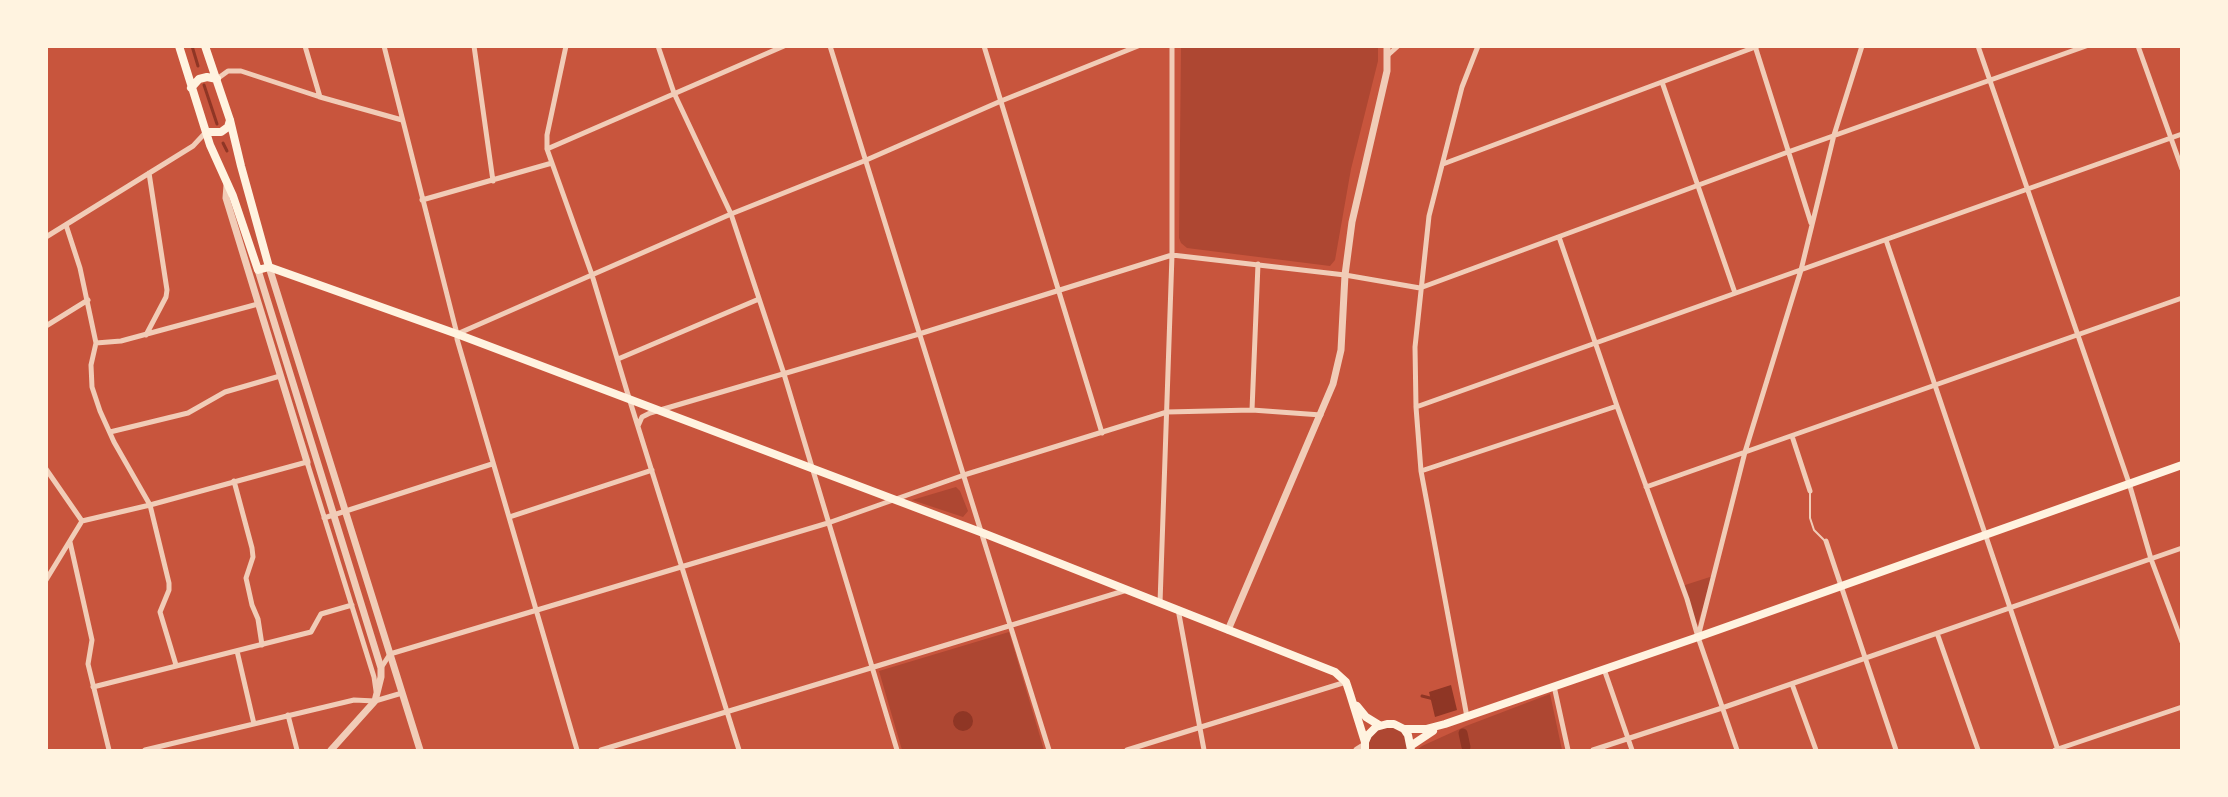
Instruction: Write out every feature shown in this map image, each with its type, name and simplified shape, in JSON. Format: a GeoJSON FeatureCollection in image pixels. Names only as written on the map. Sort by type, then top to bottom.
{"type":"FeatureCollection","features":[{"type":"Feature","properties":{"kind":"main road"},"geometry":{"type":"LineString","coordinates":[[179,46],[206,132],[233,196],[258,270],[269,267],[629,398],[983,533],[1335,672],[1346,682],[1365,746]]}},
{"type":"Feature","properties":{"kind":"main road"},"geometry":{"type":"LineString","coordinates":[[205,46],[230,120],[269,267]]}},
{"type":"Feature","properties":{"kind":"main road"},"geometry":{"type":"LineString","coordinates":[[191,88],[199,79],[209,77],[217,79]]}},
{"type":"Feature","properties":{"kind":"main road"},"geometry":{"type":"LineString","coordinates":[[206,132],[221,132],[228,127],[230,120]]}},
{"type":"Feature","properties":{"kind":"main road"},"geometry":{"type":"LineString","coordinates":[[1365,746],[1370,732],[1379,725],[1394,724],[1404,729],[1426,729],[1467,717],[2181,465]]}},
{"type":"Feature","properties":{"kind":"main road"},"geometry":{"type":"LineString","coordinates":[[1350,694],[1361,712],[1379,725]]}},
{"type":"Feature","properties":{"kind":"main road"},"geometry":{"type":"LineString","coordinates":[[1404,729],[1410,738],[1412,748],[1445,724]]}},
{"type":"Feature","properties":{"kind":"street"},"geometry":{"type":"LineString","coordinates":[[305,46],[320,97]]}},
{"type":"Feature","properties":{"kind":"street"},"geometry":{"type":"LineString","coordinates":[[384,46],[457,339],[577,750]]}},
{"type":"Feature","properties":{"kind":"street"},"geometry":{"type":"LineString","coordinates":[[474,46],[493,181]]}},
{"type":"Feature","properties":{"kind":"street"},"geometry":{"type":"LineString","coordinates":[[566,46],[547,135],[547,149],[592,275],[739,750]]}},
{"type":"Feature","properties":{"kind":"street"},"geometry":{"type":"LineString","coordinates":[[658,46],[674,93],[731,214],[784,374],[897,750]]}},
{"type":"Feature","properties":{"kind":"street"},"geometry":{"type":"LineString","coordinates":[[547,149],[784,46]]}},
{"type":"Feature","properties":{"kind":"street"},"geometry":{"type":"LineString","coordinates":[[830,46],[1049,750]]}},
{"type":"Feature","properties":{"kind":"street"},"geometry":{"type":"LineString","coordinates":[[984,46],[1102,433]]}},
{"type":"Feature","properties":{"kind":"street"},"geometry":{"type":"LineString","coordinates":[[457,334],[731,214],[864,161],[1000,101],[1138,46]]}},
{"type":"Feature","properties":{"kind":"street"},"geometry":{"type":"LineString","coordinates":[[1160,603],[1172,255],[1172,46]]}},
{"type":"Feature","properties":{"kind":"street"},"geometry":{"type":"LineString","coordinates":[[1228,630],[1333,384],[1341,350],[1345,275],[1352,222],[1385,82],[1388,50],[1398,46]]}},
{"type":"Feature","properties":{"kind":"street"},"geometry":{"type":"LineString","coordinates":[[1467,717],[1422,471],[1416,407],[1415,347],[1429,216],[1462,87],[1478,46]]}},
{"type":"Feature","properties":{"kind":"street"},"geometry":{"type":"LineString","coordinates":[[1698,637],[1745,452],[1801,270],[1834,135],[1862,46]]}},
{"type":"Feature","properties":{"kind":"street"},"geometry":{"type":"LineString","coordinates":[[1978,46],[2029,189],[2129,483],[2151,559],[2181,642]]}},
{"type":"Feature","properties":{"kind":"street"},"geometry":{"type":"LineString","coordinates":[[638,426],[639,420],[645,415],[919,334],[1057,289],[1172,255],[1345,275],[1420,288],[1834,135],[2086,46]]}},
{"type":"Feature","properties":{"kind":"street"},"geometry":{"type":"LineString","coordinates":[[2138,46],[2181,169]]}},
{"type":"Feature","properties":{"kind":"street"},"geometry":{"type":"LineString","coordinates":[[1443,164],[1756,47],[1811,224]]}},
{"type":"Feature","properties":{"kind":"street"},"geometry":{"type":"LineString","coordinates":[[217,79],[228,71],[241,71],[320,97],[402,120]]}},
{"type":"Feature","properties":{"kind":"street"},"geometry":{"type":"LineString","coordinates":[[1662,82],[1736,293]]}},
{"type":"Feature","properties":{"kind":"street"},"geometry":{"type":"LineString","coordinates":[[46,237],[193,146],[206,132]]}},
{"type":"Feature","properties":{"kind":"street"},"geometry":{"type":"LineString","coordinates":[[1416,407],[2181,134]]}},
{"type":"Feature","properties":{"kind":"street"},"geometry":{"type":"LineString","coordinates":[[422,200],[552,163]]}},
{"type":"Feature","properties":{"kind":"street"},"geometry":{"type":"LineString","coordinates":[[146,335],[167,291],[149,172]]}},
{"type":"Feature","properties":{"kind":"street"},"geometry":{"type":"LineString","coordinates":[[227,185],[226,198],[374,677],[375,700]]}},
{"type":"Feature","properties":{"kind":"street"},"geometry":{"type":"LineString","coordinates":[[66,225],[80,268],[96,343],[91,365],[92,387],[110,432],[150,505],[169,583],[169,590],[160,612],[176,665]]}},
{"type":"Feature","properties":{"kind":"street"},"geometry":{"type":"LineString","coordinates":[[1559,237],[1687,599],[1737,750]]}},
{"type":"Feature","properties":{"kind":"street"},"geometry":{"type":"LineString","coordinates":[[1886,240],[2057,750],[2181,707]]}},
{"type":"Feature","properties":{"kind":"street"},"geometry":{"type":"LineString","coordinates":[[1252,410],[1258,264]]}},
{"type":"Feature","properties":{"kind":"street"},"geometry":{"type":"LineString","coordinates":[[269,267],[420,750]]}},
{"type":"Feature","properties":{"kind":"street"},"geometry":{"type":"LineString","coordinates":[[258,270],[381,668],[379,689],[375,700],[331,750]]}},
{"type":"Feature","properties":{"kind":"street"},"geometry":{"type":"LineString","coordinates":[[1646,487],[2181,298]]}},
{"type":"Feature","properties":{"kind":"street"},"geometry":{"type":"LineString","coordinates":[[618,359],[759,299]]}},
{"type":"Feature","properties":{"kind":"street"},"geometry":{"type":"LineString","coordinates":[[46,326],[88,300]]}},
{"type":"Feature","properties":{"kind":"street"},"geometry":{"type":"LineString","coordinates":[[96,343],[121,341],[146,335],[258,304]]}},
{"type":"Feature","properties":{"kind":"street"},"geometry":{"type":"LineString","coordinates":[[110,432],[188,413],[225,392],[280,376]]}},
{"type":"Feature","properties":{"kind":"street"},"geometry":{"type":"LineString","coordinates":[[1422,471],[1617,406]]}},
{"type":"Feature","properties":{"kind":"street"},"geometry":{"type":"LineString","coordinates":[[381,668],[390,654],[828,523],[964,475],[1167,412],[1252,410],[1321,414]]}},
{"type":"Feature","properties":{"kind":"street"},"geometry":{"type":"LineString","coordinates":[[1792,436],[1810,491]]}},
{"type":"Feature","properties":{"kind":"street"},"geometry":{"type":"LineString","coordinates":[[46,580],[82,521],[307,462]]}},
{"type":"Feature","properties":{"kind":"street"},"geometry":{"type":"LineString","coordinates":[[324,518],[492,464]]}},
{"type":"Feature","properties":{"kind":"street"},"geometry":{"type":"LineString","coordinates":[[46,469],[82,521]]}},
{"type":"Feature","properties":{"kind":"street"},"geometry":{"type":"LineString","coordinates":[[509,517],[652,470]]}},
{"type":"Feature","properties":{"kind":"street"},"geometry":{"type":"LineString","coordinates":[[234,481],[252,548],[253,556],[246,578],[252,605],[258,619],[262,645]]}},
{"type":"Feature","properties":{"kind":"street"},"geometry":{"type":"LineString","coordinates":[[1826,541],[1896,750]]}},
{"type":"Feature","properties":{"kind":"street"},"geometry":{"type":"LineString","coordinates":[[70,542],[92,640],[88,663],[109,750]]}},
{"type":"Feature","properties":{"kind":"street"},"geometry":{"type":"LineString","coordinates":[[1593,750],[1792,684],[2181,548]]}},
{"type":"Feature","properties":{"kind":"street"},"geometry":{"type":"LineString","coordinates":[[601,750],[1127,590]]}},
{"type":"Feature","properties":{"kind":"street"},"geometry":{"type":"LineString","coordinates":[[93,687],[311,632],[321,614],[352,605]]}},
{"type":"Feature","properties":{"kind":"street"},"geometry":{"type":"LineString","coordinates":[[1178,609],[1203,750]]}},
{"type":"Feature","properties":{"kind":"street"},"geometry":{"type":"LineString","coordinates":[[1937,633],[1978,750]]}},
{"type":"Feature","properties":{"kind":"street"},"geometry":{"type":"LineString","coordinates":[[237,651],[254,724]]}},
{"type":"Feature","properties":{"kind":"street"},"geometry":{"type":"LineString","coordinates":[[1604,669],[1632,750]]}},
{"type":"Feature","properties":{"kind":"street"},"geometry":{"type":"LineString","coordinates":[[1127,750],[1346,682]]}},
{"type":"Feature","properties":{"kind":"street"},"geometry":{"type":"LineString","coordinates":[[1792,684],[1816,750]]}},
{"type":"Feature","properties":{"kind":"street"},"geometry":{"type":"LineString","coordinates":[[1554,686],[1568,750]]}},
{"type":"Feature","properties":{"kind":"street"},"geometry":{"type":"LineString","coordinates":[[146,750],[354,700],[375,700],[402,693]]}},
{"type":"Feature","properties":{"kind":"street"},"geometry":{"type":"LineString","coordinates":[[288,716],[297,750]]}},
{"type":"Feature","properties":{"kind":"street"},"geometry":{"type":"LineString","coordinates":[[1357,750],[1365,746]]}},
{"type":"Feature","properties":{"kind":"lane"},"geometry":{"type":"LineString","coordinates":[[1810,491],[1810,518],[1814,530],[1826,541]]}},
{"type":"Feature","properties":{"kind":"shaded area"},"geometry":{"type":"Polygon","coordinates":[[[1181,47],[1378,47],[1378,61],[1351,169],[1335,260],[1330,266],[1187,248],[1181,243],[1179,238],[1181,47]]]}},
{"type":"Feature","properties":{"kind":"shaded area"},"geometry":{"type":"Polygon","coordinates":[[[956,487],[968,511],[963,517],[912,500],[956,487]]]}},
{"type":"Feature","properties":{"kind":"shaded area"},"geometry":{"type":"Polygon","coordinates":[[[1713,576],[1696,629],[1682,586],[1713,576]]]}},
{"type":"Feature","properties":{"kind":"shaded area"},"geometry":{"type":"Polygon","coordinates":[[[1009,632],[1044,750],[902,750],[879,671],[1009,632]]]}},
{"type":"Feature","properties":{"kind":"shaded area"},"geometry":{"type":"Polygon","coordinates":[[[1451,685],[1457,710],[1435,717],[1429,692],[1451,685]]]}},
{"type":"Feature","properties":{"kind":"shaded area"},"geometry":{"type":"Polygon","coordinates":[[[1550,694],[1562,750],[1417,750],[1466,726],[1550,694]]]}},
{"type":"Feature","properties":{"kind":"shaded area"},"geometry":{"type":"Polygon","coordinates":[[[963,711],[970,714],[973,721],[970,728],[963,731],[956,728],[953,721],[956,714],[963,711]]]}},
{"type":"Feature","properties":{"kind":"shaded area"},"geometry":{"type":"Polygon","coordinates":[[[1391,727],[1403,733],[1408,750],[1367,750],[1370,736],[1378,729],[1391,727]]]}},
{"type":"Feature","properties":{"kind":"waterway"},"geometry":{"type":"LineString","coordinates":[[192,46],[198,66]]}},
{"type":"Feature","properties":{"kind":"waterway"},"geometry":{"type":"LineString","coordinates":[[204,85],[217,124]]}},
{"type":"Feature","properties":{"kind":"waterway"},"geometry":{"type":"LineString","coordinates":[[223,143],[227,151]]}},
{"type":"Feature","properties":{"kind":"waterway"},"geometry":{"type":"LineString","coordinates":[[1422,696],[1434,699]]}},
{"type":"Feature","properties":{"kind":"waterway"},"geometry":{"type":"LineString","coordinates":[[1463,733],[1466,747]]}}]}
